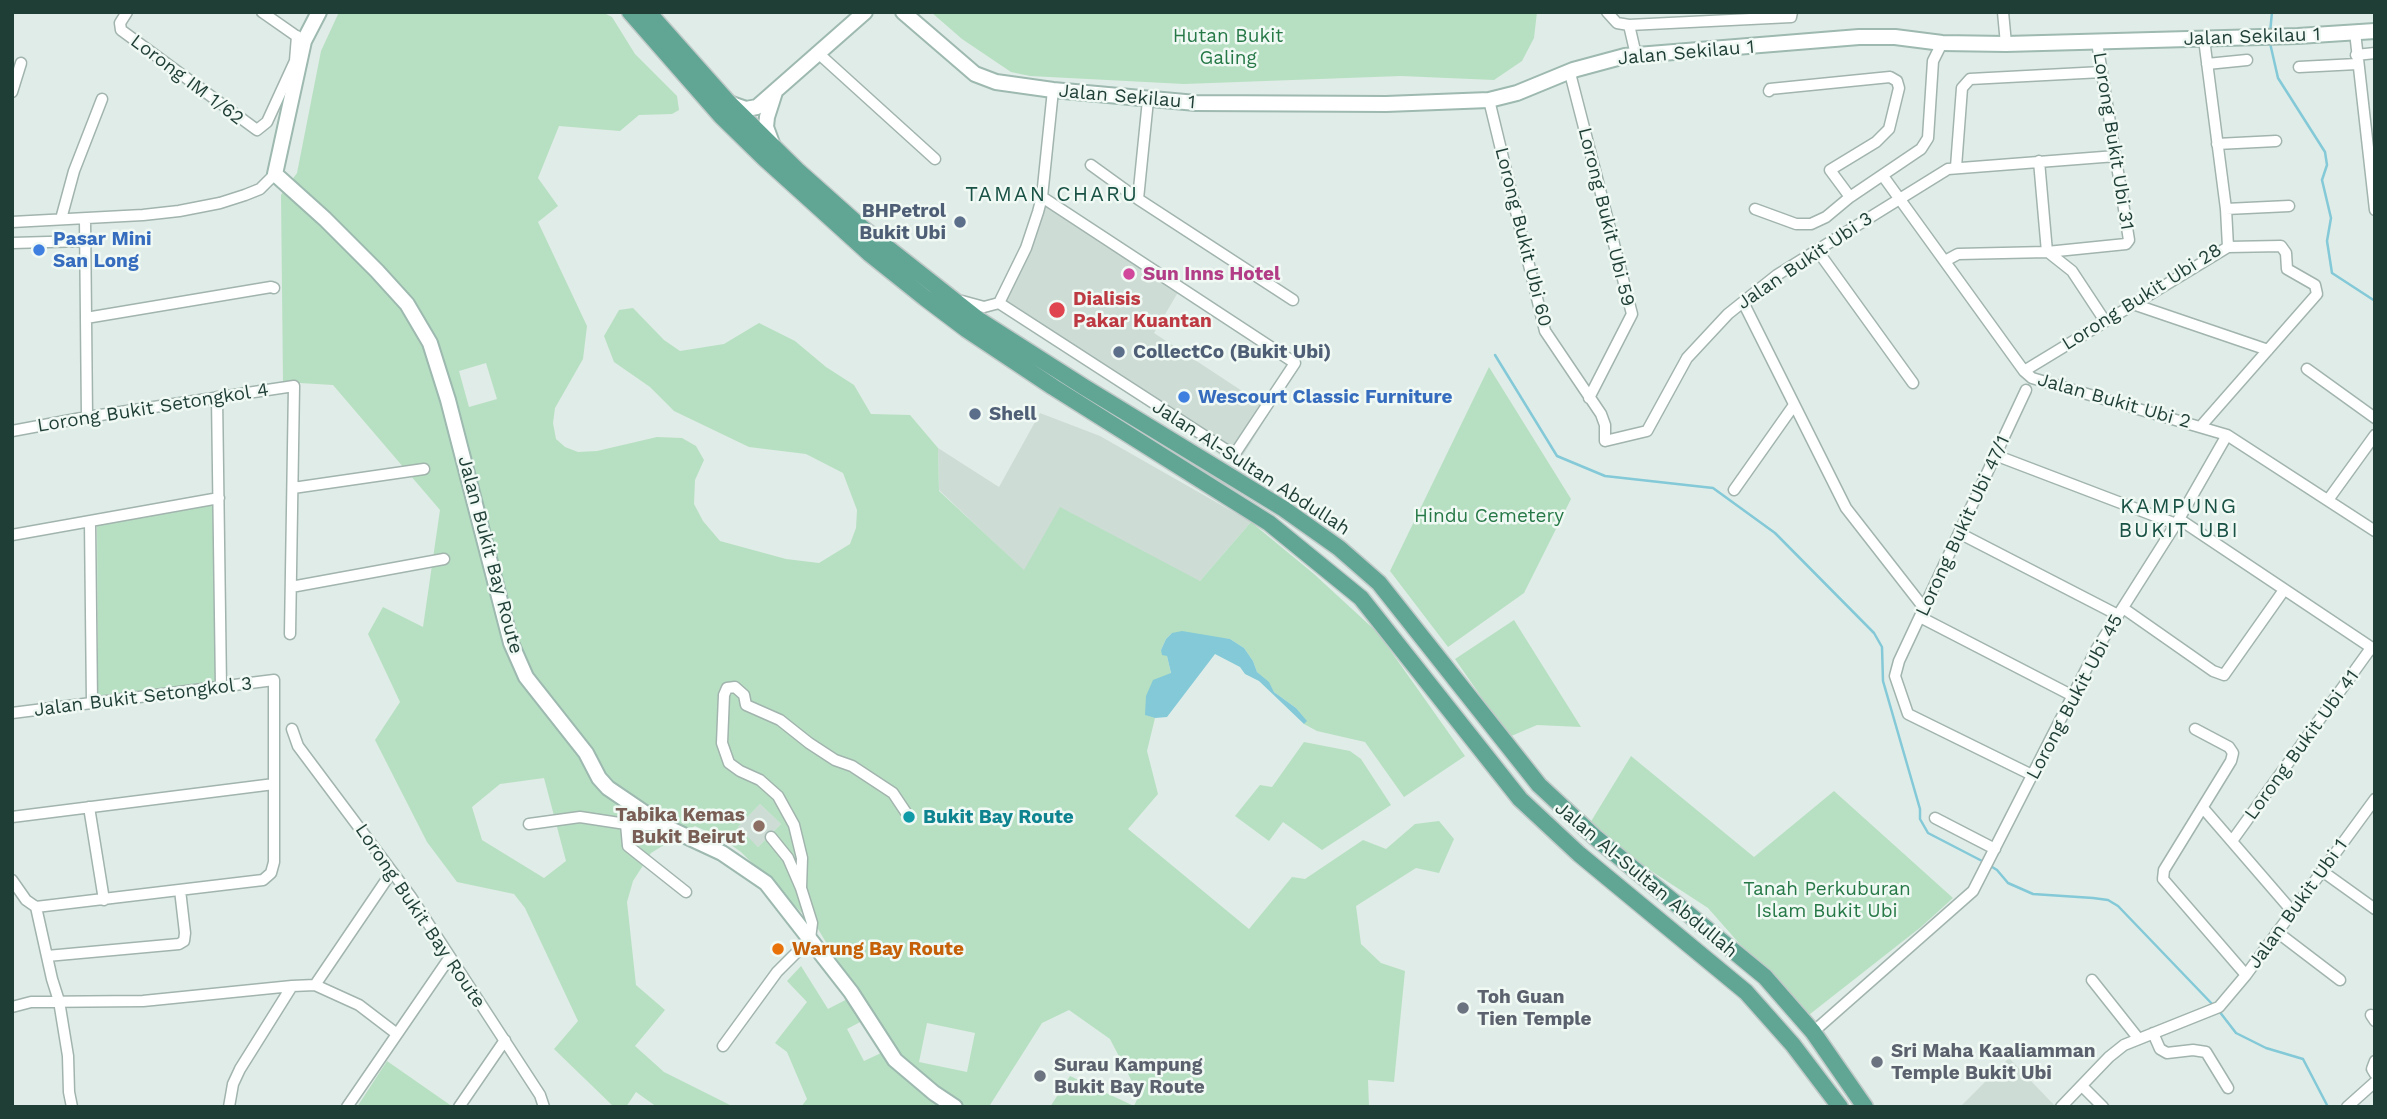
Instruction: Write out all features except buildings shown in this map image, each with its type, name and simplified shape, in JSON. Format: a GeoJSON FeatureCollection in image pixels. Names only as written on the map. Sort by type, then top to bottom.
{"type":"FeatureCollection","features":[{"type":"Feature","properties":{"kind":"main road","name":"Jalan Al-Sultan Abdullah"},"geometry":{"type":"LineString","coordinates":[[629,12],[721,116],[764,158],[870,254],[916,291],[965,329],[1053,387],[1269,523],[1361,598],[1520,799],[1579,854],[1746,992],[1793,1045],[1840,1107]]}},
{"type":"Feature","properties":{"kind":"main road","name":"Jalan Al-Sultan Abdullah"},"geometry":{"type":"LineString","coordinates":[[648,12],[728,103],[861,228],[990,327],[1283,509],[1339,548],[1379,583],[1539,785],[1596,838],[1765,977],[1813,1032],[1863,1103]]}},
{"type":"Feature","properties":{"kind":"street","name":"Lorong IM 1/62"},"geometry":{"type":"LineString","coordinates":[[127,12],[119,27],[257,130],[267,122],[295,61],[301,38]]}},
{"type":"Feature","properties":{"kind":"street"},"geometry":{"type":"LineString","coordinates":[[262,12],[301,38]]}},
{"type":"Feature","properties":{"kind":"street"},"geometry":{"type":"LineString","coordinates":[[12,222],[155,214],[220,203],[260,189],[275,174],[301,38],[319,12]]}},
{"type":"Feature","properties":{"kind":"street"},"geometry":{"type":"LineString","coordinates":[[728,103],[752,109],[865,12]]}},
{"type":"Feature","properties":{"kind":"street","name":"Jalan Sekilau 1"},"geometry":{"type":"LineString","coordinates":[[904,12],[975,74],[1007,85],[1149,100],[1249,104],[1386,104],[1489,100],[1517,93],[1573,70],[1636,55],[1859,37],[2006,44],[2256,38],[2375,31]]}},
{"type":"Feature","properties":{"kind":"street"},"geometry":{"type":"LineString","coordinates":[[1608,12],[1617,23],[1629,25],[1791,14]]}},
{"type":"Feature","properties":{"kind":"street"},"geometry":{"type":"LineString","coordinates":[[2003,12],[2006,44]]}},
{"type":"Feature","properties":{"kind":"street"},"geometry":{"type":"LineString","coordinates":[[1629,25],[1636,55]]}},
{"type":"Feature","properties":{"kind":"street"},"geometry":{"type":"LineString","coordinates":[[2355,32],[2372,159],[2375,210]]}},
{"type":"Feature","properties":{"kind":"street","name":"Lorong Bukit Ubi 28"},"geometry":{"type":"LineString","coordinates":[[2024,371],[2228,247],[2226,209],[2204,39]]}},
{"type":"Feature","properties":{"kind":"street","name":"Lorong Bukit Ubi 31"},"geometry":{"type":"LineString","coordinates":[[2048,251],[2126,244],[2129,240],[2097,42]]}},
{"type":"Feature","properties":{"kind":"street"},"geometry":{"type":"LineString","coordinates":[[1755,209],[1796,224],[1811,224],[1826,217],[1850,197],[1921,149],[1928,138],[1933,61],[1942,43]]}},
{"type":"Feature","properties":{"kind":"street"},"geometry":{"type":"LineString","coordinates":[[818,53],[935,159]]}},
{"type":"Feature","properties":{"kind":"street"},"geometry":{"type":"LineString","coordinates":[[2299,68],[2357,59],[2375,53]]}},
{"type":"Feature","properties":{"kind":"street"},"geometry":{"type":"LineString","coordinates":[[2207,64],[2247,60]]}},
{"type":"Feature","properties":{"kind":"street"},"geometry":{"type":"LineString","coordinates":[[12,92],[21,63]]}},
{"type":"Feature","properties":{"kind":"street","name":"Lorong Bukit Ubi 59"},"geometry":{"type":"LineString","coordinates":[[1573,70],[1571,77],[1632,314],[1589,398]]}},
{"type":"Feature","properties":{"kind":"street"},"geometry":{"type":"LineString","coordinates":[[2102,72],[1970,79],[1962,88],[1956,167],[2116,156]]}},
{"type":"Feature","properties":{"kind":"street"},"geometry":{"type":"LineString","coordinates":[[1769,91],[1889,77],[1897,81],[1899,88],[1889,129],[1876,142],[1830,170],[1850,197]]}},
{"type":"Feature","properties":{"kind":"street"},"geometry":{"type":"LineString","coordinates":[[999,303],[1026,248],[1042,197],[1053,90]]}},
{"type":"Feature","properties":{"kind":"street"},"geometry":{"type":"LineString","coordinates":[[776,91],[766,127],[767,135],[776,150]]}},
{"type":"Feature","properties":{"kind":"street"},"geometry":{"type":"LineString","coordinates":[[61,219],[74,171],[102,99]]}},
{"type":"Feature","properties":{"kind":"street"},"geometry":{"type":"LineString","coordinates":[[1138,199],[1149,100]]}},
{"type":"Feature","properties":{"kind":"street","name":"Lorong Bukit Ubi 60"},"geometry":{"type":"LineString","coordinates":[[1489,100],[1545,331],[1604,420],[1605,441]]}},
{"type":"Feature","properties":{"kind":"street"},"geometry":{"type":"LineString","coordinates":[[2217,144],[2276,141]]}},
{"type":"Feature","properties":{"kind":"street"},"geometry":{"type":"LineString","coordinates":[[2039,161],[2048,251]]}},
{"type":"Feature","properties":{"kind":"street"},"geometry":{"type":"LineString","coordinates":[[1091,165],[1138,199],[1293,300]]}},
{"type":"Feature","properties":{"kind":"street","name":"Jalan Bukit Ubi 3"},"geometry":{"type":"LineString","coordinates":[[1605,441],[1647,430],[1687,358],[1728,314],[1777,275],[1899,198],[1956,167]]}},
{"type":"Feature","properties":{"kind":"street","name":"Jalan Bukit Bay Route"},"geometry":{"type":"LineString","coordinates":[[275,174],[377,271],[407,304],[430,343],[511,643],[526,677],[586,753],[598,778],[619,797],[664,826],[722,853],[766,883],[851,992],[895,1060],[955,1107]]}},
{"type":"Feature","properties":{"kind":"street","name":"Jalan Bukit Ubi 2"},"geometry":{"type":"LineString","coordinates":[[1883,176],[2024,371],[2032,378],[2227,435],[2375,531]]}},
{"type":"Feature","properties":{"kind":"street"},"geometry":{"type":"LineString","coordinates":[[947,294],[971,305],[984,307],[999,303],[1234,455],[1295,363],[1042,197]]}},
{"type":"Feature","properties":{"kind":"street"},"geometry":{"type":"LineString","coordinates":[[2226,209],[2289,206]]}},
{"type":"Feature","properties":{"kind":"street"},"geometry":{"type":"LineString","coordinates":[[85,219],[86,416]]}},
{"type":"Feature","properties":{"kind":"street"},"geometry":{"type":"LineString","coordinates":[[12,243],[85,242]]}},
{"type":"Feature","properties":{"kind":"street"},"geometry":{"type":"LineString","coordinates":[[2201,426],[2318,290],[2315,285],[2287,269],[2286,253],[2281,246],[2228,247]]}},
{"type":"Feature","properties":{"kind":"street"},"geometry":{"type":"LineString","coordinates":[[1817,250],[1913,383]]}},
{"type":"Feature","properties":{"kind":"street"},"geometry":{"type":"LineString","coordinates":[[1945,261],[1958,254],[2048,251],[2072,271],[2105,321]]}},
{"type":"Feature","properties":{"kind":"street"},"geometry":{"type":"LineString","coordinates":[[86,318],[274,288]]}},
{"type":"Feature","properties":{"kind":"street"},"geometry":{"type":"LineString","coordinates":[[1743,302],[1846,508],[1922,613],[2073,696]]}},
{"type":"Feature","properties":{"kind":"street"},"geometry":{"type":"LineString","coordinates":[[2133,304],[2268,350]]}},
{"type":"Feature","properties":{"kind":"street"},"geometry":{"type":"LineString","coordinates":[[2307,369],[2375,418]]}},
{"type":"Feature","properties":{"kind":"street","name":"Lorong Bukit Setongkol 4"},"geometry":{"type":"LineString","coordinates":[[12,431],[86,416],[295,386],[293,488]]}},
{"type":"Feature","properties":{"kind":"street","name":"Lorong Bukit Ubi 47/1"},"geometry":{"type":"LineString","coordinates":[[2026,390],[1899,661],[1895,676],[1908,715],[2032,775]]}},
{"type":"Feature","properties":{"kind":"street"},"geometry":{"type":"LineString","coordinates":[[217,397],[221,687]]}},
{"type":"Feature","properties":{"kind":"street"},"geometry":{"type":"LineString","coordinates":[[1734,490],[1794,405]]}},
{"type":"Feature","properties":{"kind":"street","name":"Lorong Bukit Ubi 45"},"geometry":{"type":"LineString","coordinates":[[1813,1032],[1973,891],[2096,650],[2178,522],[2227,435]]}},
{"type":"Feature","properties":{"kind":"street"},"geometry":{"type":"LineString","coordinates":[[2328,500],[2375,435]]}},
{"type":"Feature","properties":{"kind":"street"},"geometry":{"type":"LineString","coordinates":[[1996,455],[2178,522],[2373,649]]}},
{"type":"Feature","properties":{"kind":"street"},"geometry":{"type":"LineString","coordinates":[[290,634],[293,488],[424,469]]}},
{"type":"Feature","properties":{"kind":"street"},"geometry":{"type":"LineString","coordinates":[[12,535],[219,498]]}},
{"type":"Feature","properties":{"kind":"street"},"geometry":{"type":"LineString","coordinates":[[90,522],[92,703]]}},
{"type":"Feature","properties":{"kind":"street"},"geometry":{"type":"LineString","coordinates":[[1959,533],[2120,612],[2213,671],[2224,675],[2284,590]]}},
{"type":"Feature","properties":{"kind":"street"},"geometry":{"type":"LineString","coordinates":[[291,587],[444,559]]}},
{"type":"Feature","properties":{"kind":"street","name":"Lorong Bukit Ubi 41"},"geometry":{"type":"LineString","coordinates":[[2232,841],[2373,649]]}},
{"type":"Feature","properties":{"kind":"street","name":"Jalan Bukit Setongkol 3"},"geometry":{"type":"LineString","coordinates":[[12,713],[274,680],[274,784]]}},
{"type":"Feature","properties":{"kind":"street"},"geometry":{"type":"LineString","coordinates":[[801,888],[802,858],[794,825],[778,796],[760,780],[729,763],[722,743],[724,695],[727,688],[735,687],[744,695],[746,705],[780,720],[808,743],[835,760],[852,766],[893,793],[909,817]]}},
{"type":"Feature","properties":{"kind":"street","name":"Lorong Bukit Bay Route"},"geometry":{"type":"LineString","coordinates":[[292,729],[298,746],[411,897],[505,1040],[542,1099],[544,1107]]}},
{"type":"Feature","properties":{"kind":"street"},"geometry":{"type":"LineString","coordinates":[[2195,729],[2229,747],[2232,753],[2231,761],[2164,870],[2163,879],[2246,975]]}},
{"type":"Feature","properties":{"kind":"street"},"geometry":{"type":"LineString","coordinates":[[12,817],[274,784],[274,862],[271,873],[263,880],[36,907],[26,900],[12,880]]}},
{"type":"Feature","properties":{"kind":"street","name":"Jalan Bukit Ubi 1"},"geometry":{"type":"LineString","coordinates":[[2153,1033],[2205,1015],[2219,1007],[2246,975],[2375,799]]}},
{"type":"Feature","properties":{"kind":"street"},"geometry":{"type":"LineString","coordinates":[[89,807],[103,900]]}},
{"type":"Feature","properties":{"kind":"street"},"geometry":{"type":"LineString","coordinates":[[2203,808],[2292,911]]}},
{"type":"Feature","properties":{"kind":"street"},"geometry":{"type":"LineString","coordinates":[[530,824],[580,817],[664,826]]}},
{"type":"Feature","properties":{"kind":"street"},"geometry":{"type":"LineString","coordinates":[[1935,818],[1994,851]]}},
{"type":"Feature","properties":{"kind":"street"},"geometry":{"type":"LineString","coordinates":[[626,824],[628,846],[686,892]]}},
{"type":"Feature","properties":{"kind":"street"},"geometry":{"type":"LineString","coordinates":[[723,1046],[777,972],[810,939],[812,923],[801,888],[788,858],[771,837]]}},
{"type":"Feature","properties":{"kind":"street"},"geometry":{"type":"LineString","coordinates":[[2322,871],[2375,909]]}},
{"type":"Feature","properties":{"kind":"street"},"geometry":{"type":"LineString","coordinates":[[314,985],[391,873]]}},
{"type":"Feature","properties":{"kind":"street"},"geometry":{"type":"LineString","coordinates":[[47,956],[179,944],[184,941],[185,933],[180,890]]}},
{"type":"Feature","properties":{"kind":"street"},"geometry":{"type":"LineString","coordinates":[[36,907],[59,1001],[68,1056],[72,1107]]}},
{"type":"Feature","properties":{"kind":"street"},"geometry":{"type":"LineString","coordinates":[[2277,932],[2340,980]]}},
{"type":"Feature","properties":{"kind":"street"},"geometry":{"type":"LineString","coordinates":[[347,1107],[450,957]]}},
{"type":"Feature","properties":{"kind":"street"},"geometry":{"type":"LineString","coordinates":[[2092,980],[2137,1038]]}},
{"type":"Feature","properties":{"kind":"street"},"geometry":{"type":"LineString","coordinates":[[12,1007],[31,1002],[143,1000],[314,985],[359,1005],[397,1034]]}},
{"type":"Feature","properties":{"kind":"street"},"geometry":{"type":"LineString","coordinates":[[229,1107],[233,1084],[240,1069],[292,986]]}},
{"type":"Feature","properties":{"kind":"street"},"geometry":{"type":"LineString","coordinates":[[2061,1107],[2109,1057],[2124,1045],[2153,1033],[2160,1049],[2167,1054],[2193,1050],[2206,1052],[2228,1088]]}},
{"type":"Feature","properties":{"kind":"street"},"geometry":{"type":"LineString","coordinates":[[459,1107],[505,1040]]}},
{"type":"Feature","properties":{"kind":"street"},"geometry":{"type":"LineString","coordinates":[[2375,1061],[2372,1069],[2375,1074]]}},
{"type":"Feature","properties":{"kind":"street"},"geometry":{"type":"LineString","coordinates":[[2347,1107],[2375,1082]]}},
{"type":"Feature","properties":{"kind":"street"},"geometry":{"type":"LineString","coordinates":[[2082,1086],[2103,1107]]}},
{"type":"Feature","properties":{"kind":"shaded area"},"geometry":{"type":"Polygon","coordinates":[[[1047,204],[1180,289],[1154,333],[1271,410],[1239,462],[1225,458],[1000,309],[1029,254],[1047,204]]]}},
{"type":"Feature","properties":{"kind":"shaded area"},"geometry":{"type":"Polygon","coordinates":[[[1040,413],[1100,436],[1251,522],[1200,581],[1024,571],[939,490],[938,448],[999,487],[1040,413]]]}},
{"type":"Feature","properties":{"kind":"shaded area","name":"Tabika Kemas Bukit Beirut"},"geometry":{"type":"Polygon","coordinates":[[[760,804],[781,824],[758,847],[737,828],[760,804]]]}},
{"type":"Feature","properties":{"kind":"shaded area"},"geometry":{"type":"Polygon","coordinates":[[[2009,1058],[2056,1107],[1960,1107],[2009,1058]]]}},
{"type":"Feature","properties":{"kind":"green space"},"geometry":{"type":"Polygon","coordinates":[[[339,12],[602,12],[612,17],[635,54],[677,96],[679,110],[672,114],[639,115],[620,131],[559,126],[538,178],[558,206],[538,222],[587,326],[583,359],[555,408],[553,423],[556,439],[565,447],[578,452],[597,451],[657,437],[682,438],[696,446],[704,460],[695,480],[694,504],[703,521],[720,541],[786,559],[819,563],[850,544],[856,528],[857,510],[843,473],[806,454],[749,447],[674,411],[650,387],[614,362],[604,336],[619,310],[633,308],[664,340],[680,351],[724,344],[759,323],[795,341],[826,367],[854,385],[871,414],[910,415],[938,448],[939,491],[1024,570],[1060,507],[1200,581],[1251,522],[1314,574],[1378,633],[1465,756],[1404,797],[1365,742],[1317,731],[1304,724],[1306,721],[1296,708],[1274,692],[1257,672],[1244,648],[1230,639],[1172,633],[1161,650],[1167,656],[1171,674],[1146,696],[1146,715],[1155,718],[1147,751],[1158,794],[1128,829],[1249,929],[1292,877],[1305,879],[1363,840],[1386,849],[1415,824],[1439,821],[1454,839],[1439,873],[1416,868],[1356,906],[1361,944],[1381,963],[1405,971],[1394,1082],[1368,1080],[1369,1107],[1050,1107],[1070,1076],[1134,1106],[1139,1095],[1110,1039],[1069,1010],[1042,1023],[990,1105],[992,1107],[801,1107],[807,1099],[787,1052],[775,1043],[807,1002],[787,981],[801,966],[828,1009],[857,994],[818,929],[741,852],[721,838],[695,826],[651,853],[633,881],[627,902],[636,985],[665,1010],[635,1046],[664,1072],[734,1107],[657,1107],[636,1092],[626,1107],[614,1107],[554,1049],[578,1021],[525,908],[514,894],[457,882],[427,842],[375,740],[400,702],[368,634],[383,607],[423,627],[440,510],[333,385],[283,382],[281,195],[297,173],[321,51],[339,12]],[[486,363],[459,371],[469,407],[497,399],[486,363]],[[544,778],[500,784],[472,807],[482,840],[544,878],[566,861],[544,778]],[[760,804],[738,827],[758,847],[781,824],[760,804]],[[864,1020],[847,1029],[864,1061],[881,1053],[864,1020]],[[927,1023],[919,1062],[967,1072],[975,1033],[927,1023]]]}},
{"type":"Feature","properties":{"kind":"green space","name":"Hutan Bukit Galing"},"geometry":{"type":"Polygon","coordinates":[[[931,12],[1537,12],[1534,38],[1522,61],[1494,80],[1401,76],[1184,84],[1030,76],[1011,72],[962,39],[931,12]]]}},
{"type":"Feature","properties":{"kind":"green space","name":"Hindu Cemetery"},"geometry":{"type":"Polygon","coordinates":[[[1489,367],[1571,499],[1524,593],[1448,647],[1390,571],[1489,367]]]}},
{"type":"Feature","properties":{"kind":"green space"},"geometry":{"type":"Polygon","coordinates":[[[224,499],[226,689],[98,705],[97,521],[224,499]]]}},
{"type":"Feature","properties":{"kind":"green space"},"geometry":{"type":"Polygon","coordinates":[[[1514,620],[1581,727],[1537,725],[1509,737],[1455,659],[1514,620]]]}},
{"type":"Feature","properties":{"kind":"green space"},"geometry":{"type":"Polygon","coordinates":[[[1304,742],[1350,751],[1361,759],[1391,805],[1322,850],[1283,822],[1269,841],[1235,816],[1260,785],[1272,787],[1304,742]]]}},
{"type":"Feature","properties":{"kind":"green space","name":"Tanah Perkuburan Islam Bukit Ubi"},"geometry":{"type":"Polygon","coordinates":[[[1631,756],[1754,857],[1834,791],[1953,898],[1921,927],[1805,1018],[1708,908],[1619,850],[1590,823],[1631,756]]]}},
{"type":"Feature","properties":{"kind":"green space"},"geometry":{"type":"Polygon","coordinates":[[[387,1061],[453,1107],[357,1107],[387,1061]]]}},
{"type":"Feature","properties":{"kind":"water"},"geometry":{"type":"Polygon","coordinates":[[[1182,631],[1230,639],[1244,648],[1257,672],[1269,682],[1274,692],[1296,708],[1307,721],[1304,724],[1259,681],[1245,674],[1240,667],[1215,654],[1167,717],[1145,715],[1146,696],[1153,680],[1171,673],[1167,656],[1162,655],[1161,650],[1172,633],[1182,631]]]}},
{"type":"Feature","properties":{"kind":"waterway"},"geometry":{"type":"LineString","coordinates":[[2270,33],[2272,12]]}},
{"type":"Feature","properties":{"kind":"waterway"},"geometry":{"type":"LineString","coordinates":[[2270,43],[2278,78],[2325,152],[2327,165],[2322,180],[2331,218],[2327,241],[2332,273],[2375,301]]}},
{"type":"Feature","properties":{"kind":"waterway"},"geometry":{"type":"LineString","coordinates":[[1495,355],[1557,456],[1605,476],[1713,488],[1775,533],[1874,633],[1882,647],[1883,681],[1920,809],[1920,819],[1928,833],[1984,862]]}},
{"type":"Feature","properties":{"kind":"waterway"},"geometry":{"type":"LineString","coordinates":[[1989,865],[2008,883],[2033,894],[2108,900],[2118,906],[2215,1007]]}},
{"type":"Feature","properties":{"kind":"waterway"},"geometry":{"type":"LineString","coordinates":[[2219,1011],[2236,1033],[2266,1048],[2303,1059],[2328,1107]]}},
{"type":"Feature","properties":{"kind":"place","name":"BHPetrol Bukit Ubi"},"geometry":{"type":"Point","coordinates":[960,222]}},
{"type":"Feature","properties":{"kind":"place","name":"Pasar Mini San Long"},"geometry":{"type":"Point","coordinates":[39,250]}},
{"type":"Feature","properties":{"kind":"place","name":"Sun Inns Hotel"},"geometry":{"type":"Point","coordinates":[1129,274]}},
{"type":"Feature","properties":{"kind":"place","name":"Dialisis Pakar Kuantan"},"geometry":{"type":"Point","coordinates":[1057,310]}},
{"type":"Feature","properties":{"kind":"place","name":"CollectCo (Bukit Ubi)"},"geometry":{"type":"Point","coordinates":[1119,352]}},
{"type":"Feature","properties":{"kind":"place","name":"Wescourt Classic Furniture"},"geometry":{"type":"Point","coordinates":[1184,397]}},
{"type":"Feature","properties":{"kind":"place","name":"Shell"},"geometry":{"type":"Point","coordinates":[975,414]}},
{"type":"Feature","properties":{"kind":"place","name":"Bukit Bay Route"},"geometry":{"type":"Point","coordinates":[909,817]}},
{"type":"Feature","properties":{"kind":"place","name":"Tabika Kemas Bukit Beirut"},"geometry":{"type":"Point","coordinates":[759,826]}},
{"type":"Feature","properties":{"kind":"place","name":"Warung Bay Route"},"geometry":{"type":"Point","coordinates":[778,949]}},
{"type":"Feature","properties":{"kind":"place","name":"Toh Guan Tien Temple"},"geometry":{"type":"Point","coordinates":[1463,1008]}},
{"type":"Feature","properties":{"kind":"place","name":"Sri Maha Kaaliamman Temple Bukit Ubi"},"geometry":{"type":"Point","coordinates":[1877,1062]}},
{"type":"Feature","properties":{"kind":"place","name":"Surau Kampung Bukit Bay Route"},"geometry":{"type":"Point","coordinates":[1040,1076]}},
{"type":"Feature","properties":{"kind":"district","name":"TAMAN CHARU"},"geometry":{"type":"Point","coordinates":[1052,195]}},
{"type":"Feature","properties":{"kind":"district","name":"KAMPUNG BUKIT UBI"},"geometry":{"type":"Point","coordinates":[2179,519]}}]}
